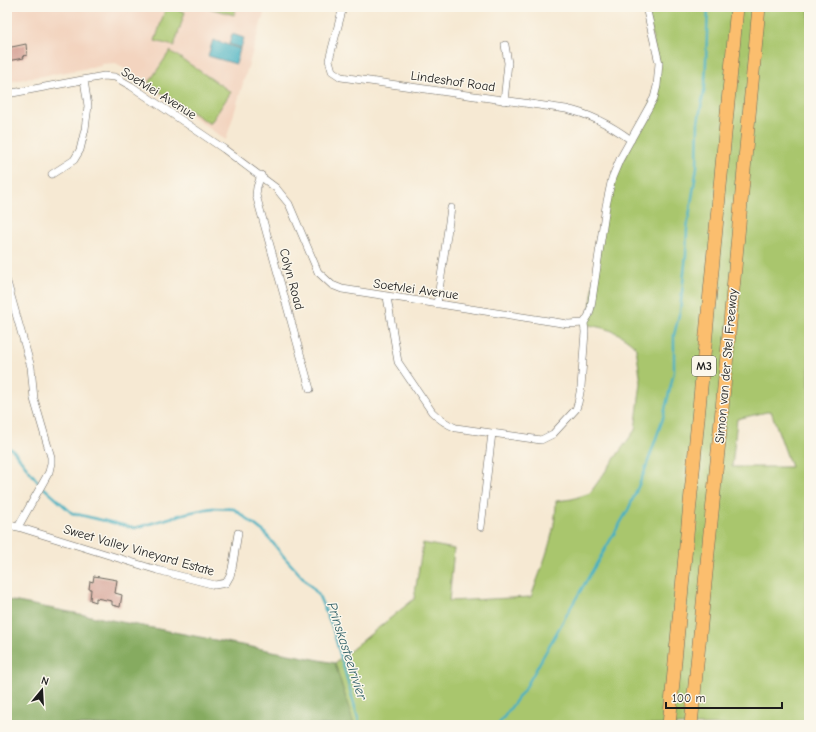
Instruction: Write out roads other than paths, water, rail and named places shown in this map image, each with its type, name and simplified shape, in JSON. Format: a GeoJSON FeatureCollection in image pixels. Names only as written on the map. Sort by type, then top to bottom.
{"type":"FeatureCollection","features":[{"type":"Feature","properties":{"kind":"highway","name":"Simon van der Stel Freeway"},"geometry":{"type":"LineString","coordinates":[[670,725],[738,7]]}},
{"type":"Feature","properties":{"kind":"highway","name":"Simon van der Stel Freeway"},"geometry":{"type":"LineString","coordinates":[[691,725],[759,7]]}},
{"type":"Feature","properties":{"kind":"street","name":"Lindeshof Road"},"geometry":{"type":"LineString","coordinates":[[343,7],[329,60],[332,71],[337,75],[346,78],[566,109],[596,119],[631,140]]}},
{"type":"Feature","properties":{"kind":"street"},"geometry":{"type":"LineString","coordinates":[[387,297],[398,362],[432,412],[448,424],[456,428],[541,440],[553,434],[576,409],[581,387],[585,332],[584,323],[589,315],[591,307],[609,188],[616,168],[654,98],[659,75],[658,54],[646,7]]}},
{"type":"Feature","properties":{"kind":"street"},"geometry":{"type":"LineString","coordinates":[[504,101],[508,63],[505,45]]}},
{"type":"Feature","properties":{"kind":"street","name":"Soetvlei Avenue"},"geometry":{"type":"LineString","coordinates":[[7,94],[109,76],[115,77],[261,175],[276,188],[289,204],[315,268],[332,286],[342,290],[568,324],[584,323]]}},
{"type":"Feature","properties":{"kind":"street"},"geometry":{"type":"LineString","coordinates":[[52,174],[74,160],[80,150],[88,106],[84,80]]}},
{"type":"Feature","properties":{"kind":"street","name":"Colyn Road"},"geometry":{"type":"LineString","coordinates":[[261,175],[256,195],[310,389]]}},
{"type":"Feature","properties":{"kind":"street"},"geometry":{"type":"LineString","coordinates":[[437,304],[451,208]]}},
{"type":"Feature","properties":{"kind":"street"},"geometry":{"type":"LineString","coordinates":[[7,282],[31,367],[34,399],[51,457],[49,472],[18,527]]}},
{"type":"Feature","properties":{"kind":"street"},"geometry":{"type":"LineString","coordinates":[[481,527],[492,433]]}},
{"type":"Feature","properties":{"kind":"street","name":"Sweet Valley Vineyard Estate"},"geometry":{"type":"LineString","coordinates":[[7,525],[18,527],[157,570],[215,584],[226,582],[230,576],[238,533]]}},
{"type":"Feature","properties":{"kind":"water"},"geometry":{"type":"Polygon","coordinates":[[[232,34],[244,38],[241,48],[229,44],[232,34]]]}},
{"type":"Feature","properties":{"kind":"water"},"geometry":{"type":"Polygon","coordinates":[[[213,40],[240,49],[236,64],[208,56],[213,40]]]}},
{"type":"Feature","properties":{"kind":"waterway"},"geometry":{"type":"LineString","coordinates":[[498,725],[526,687],[628,510],[644,473],[663,418],[674,372],[674,335],[680,311],[686,255],[687,229],[697,167],[698,122],[705,86],[708,7]]}},
{"type":"Feature","properties":{"kind":"waterway","name":"Prinskasteelrivier"},"geometry":{"type":"LineString","coordinates":[[7,447],[13,450],[38,482]]}},
{"type":"Feature","properties":{"kind":"waterway","name":"Prinskasteelrivier"},"geometry":{"type":"LineString","coordinates":[[44,488],[72,513],[135,528],[187,513],[212,508],[234,509],[264,532],[285,558],[318,594],[332,626],[360,725]]}}]}
